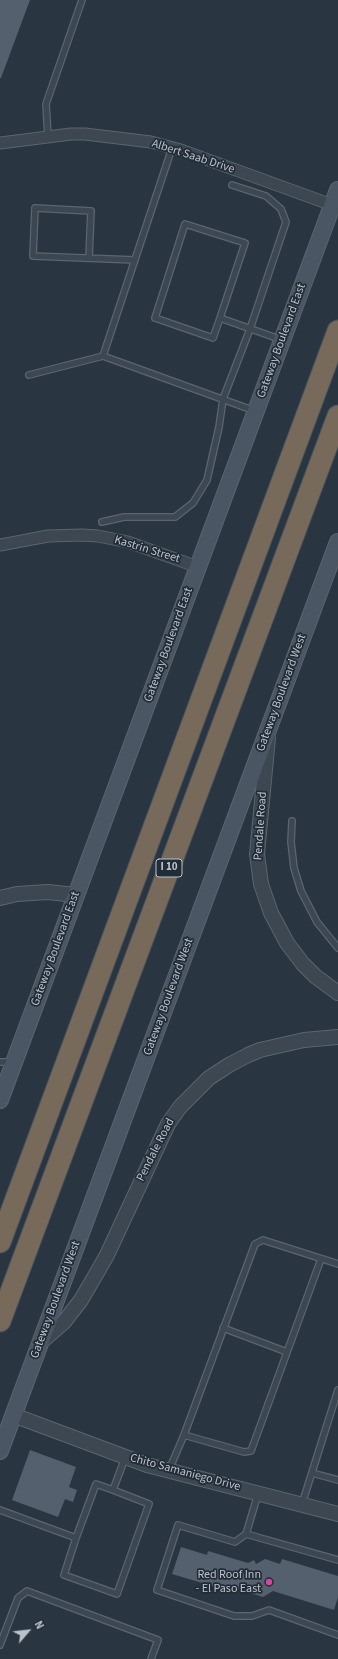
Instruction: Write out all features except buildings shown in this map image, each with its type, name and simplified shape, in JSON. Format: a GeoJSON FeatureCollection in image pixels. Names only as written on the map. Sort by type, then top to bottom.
{"type":"FeatureCollection","features":[{"type":"Feature","properties":{"kind":"highway","name":"I 10"},"geometry":{"type":"LineString","coordinates":[[0,1242],[338,331]]}},
{"type":"Feature","properties":{"kind":"highway","name":"I 10"},"geometry":{"type":"LineString","coordinates":[[0,1321],[338,416]]}},
{"type":"Feature","properties":{"kind":"main road","name":"Gateway Boulevard East"},"geometry":{"type":"LineString","coordinates":[[0,1100],[7,1062],[76,895],[338,190]]}},
{"type":"Feature","properties":{"kind":"main road","name":"Gateway Boulevard West"},"geometry":{"type":"LineString","coordinates":[[0,1451],[338,542]]}},
{"type":"Feature","properties":{"kind":"street","name":"Albert Saab Drive"},"geometry":{"type":"LineString","coordinates":[[0,144],[48,137],[85,134],[129,139],[172,148],[332,205]]}},
{"type":"Feature","properties":{"kind":"street","name":"Kastrin Street"},"geometry":{"type":"LineString","coordinates":[[0,545],[48,536],[98,536],[128,542],[198,567]]}},
{"type":"Feature","properties":{"kind":"street","name":"Pendale Road"},"geometry":{"type":"LineString","coordinates":[[270,726],[258,854],[261,884],[277,927],[287,943],[303,964],[315,976],[338,993]]}},
{"type":"Feature","properties":{"kind":"street"},"geometry":{"type":"LineString","coordinates":[[0,898],[17,894],[48,892],[76,895]]}},
{"type":"Feature","properties":{"kind":"street","name":"Pendale Road"},"geometry":{"type":"LineString","coordinates":[[40,1343],[64,1322],[81,1300],[107,1255],[168,1124],[180,1107],[209,1078],[248,1055],[260,1050],[304,1040],[338,1037]]}},
{"type":"Feature","properties":{"kind":"street","name":"Chito Samaniego Drive"},"geometry":{"type":"LineString","coordinates":[[13,1415],[147,1465],[338,1514]]}},
{"type":"Feature","properties":{"kind":"lane"},"geometry":{"type":"LineString","coordinates":[[48,137],[46,104],[82,0]]}},
{"type":"Feature","properties":{"kind":"lane"},"geometry":{"type":"LineString","coordinates":[[103,356],[172,148]]}},
{"type":"Feature","properties":{"kind":"lane"},"geometry":{"type":"LineString","coordinates":[[102,522],[124,517],[175,517],[193,503],[207,480],[219,427],[223,399],[250,329],[286,222],[281,209],[266,196],[232,185]]}},
{"type":"Feature","properties":{"kind":"lane"},"geometry":{"type":"LineString","coordinates":[[89,258],[91,211],[35,208],[33,256],[135,260]]}},
{"type":"Feature","properties":{"kind":"lane"},"geometry":{"type":"LineString","coordinates":[[185,224],[245,243],[220,318],[214,338],[155,318],[185,224]]}},
{"type":"Feature","properties":{"kind":"lane"},"geometry":{"type":"LineString","coordinates":[[220,318],[282,340]]}},
{"type":"Feature","properties":{"kind":"lane"},"geometry":{"type":"LineString","coordinates":[[29,375],[103,356],[256,412]]}},
{"type":"Feature","properties":{"kind":"lane"},"geometry":{"type":"LineString","coordinates":[[292,821],[291,842],[294,868],[300,890],[317,922],[338,948]]}},
{"type":"Feature","properties":{"kind":"lane"},"geometry":{"type":"LineString","coordinates":[[169,1470],[184,1435],[255,1244],[263,1240],[338,1264]]}},
{"type":"Feature","properties":{"kind":"lane"},"geometry":{"type":"LineString","coordinates":[[184,1435],[244,1452],[251,1451],[321,1259]]}},
{"type":"Feature","properties":{"kind":"lane"},"geometry":{"type":"LineString","coordinates":[[223,1328],[287,1352]]}},
{"type":"Feature","properties":{"kind":"lane"},"geometry":{"type":"LineString","coordinates":[[302,1504],[338,1390]]}},
{"type":"Feature","properties":{"kind":"lane"},"geometry":{"type":"LineString","coordinates":[[113,1490],[125,1457]]}},
{"type":"Feature","properties":{"kind":"lane"},"geometry":{"type":"LineString","coordinates":[[312,1473],[338,1480]]}},
{"type":"Feature","properties":{"kind":"lane"},"geometry":{"type":"LineString","coordinates":[[96,1484],[149,1504],[117,1594],[64,1575],[76,1538],[96,1484]]}},
{"type":"Feature","properties":{"kind":"lane"},"geometry":{"type":"LineString","coordinates":[[258,1493],[246,1534],[235,1542],[178,1525],[157,1590],[234,1616],[252,1616],[269,1610],[338,1635]]}},
{"type":"Feature","properties":{"kind":"lane"},"geometry":{"type":"LineString","coordinates":[[0,1510],[76,1538]]}},
{"type":"Feature","properties":{"kind":"lane"},"geometry":{"type":"LineString","coordinates":[[246,1534],[338,1560]]}},
{"type":"Feature","properties":{"kind":"lane"},"geometry":{"type":"LineString","coordinates":[[0,1646],[18,1598],[27,1590],[158,1640],[151,1659]]}},
{"type":"Feature","properties":{"kind":"place","name":"Red Roof Inn - El Paso East"},"geometry":{"type":"Point","coordinates":[269,1582]}}]}
